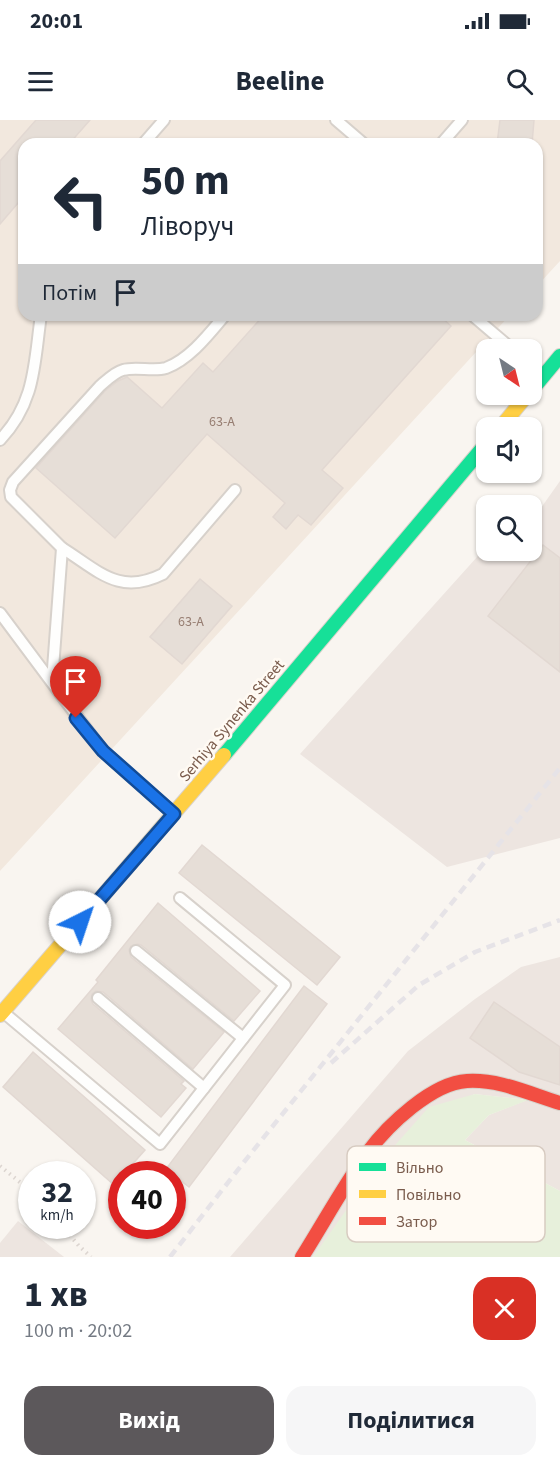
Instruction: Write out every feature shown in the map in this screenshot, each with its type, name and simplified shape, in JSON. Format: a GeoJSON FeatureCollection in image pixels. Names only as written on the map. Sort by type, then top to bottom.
{"type":"FeatureCollection","features":[{"type":"Feature","properties":{"kind":"street"},"geometry":{"type":"LineString","coordinates":[[542,371],[560,356]]}},
{"type":"Feature","properties":{"kind":"street"},"geometry":{"type":"LineString","coordinates":[[509,417],[519,405]]}},
{"type":"Feature","properties":{"kind":"street","name":"Serhiya Synenka Street"},"geometry":{"type":"LineString","coordinates":[[1,1013],[174,814],[476,456]]}},
{"type":"Feature","properties":{"kind":"street"},"geometry":{"type":"LineString","coordinates":[[374,1146],[400,1118],[426,1097],[447,1086],[464,1082],[489,1081],[560,1103]]}},
{"type":"Feature","properties":{"kind":"street"},"geometry":{"type":"LineString","coordinates":[[302,1257],[347,1186]]}},
{"type":"Feature","properties":{"kind":"lane"},"geometry":{"type":"LineString","coordinates":[[149,138],[165,120]]}},
{"type":"Feature","properties":{"kind":"lane"},"geometry":{"type":"LineString","coordinates":[[336,120],[357,138]]}},
{"type":"Feature","properties":{"kind":"lane"},"geometry":{"type":"LineString","coordinates":[[446,138],[462,120]]}},
{"type":"Feature","properties":{"kind":"lane"},"geometry":{"type":"LineString","coordinates":[[0,440],[21,414],[31,389],[40,321]]}},
{"type":"Feature","properties":{"kind":"lane"},"geometry":{"type":"LineString","coordinates":[[220,321],[197,346],[173,364],[163,369],[124,369],[100,386],[18,474],[10,490],[10,497],[62,548],[115,582],[131,584],[148,581],[163,574],[235,490]]}},
{"type":"Feature","properties":{"kind":"lane"},"geometry":{"type":"LineString","coordinates":[[479,321],[500,339]]}},
{"type":"Feature","properties":{"kind":"lane"},"geometry":{"type":"LineString","coordinates":[[52,682],[62,548]]}},
{"type":"Feature","properties":{"kind":"lane"},"geometry":{"type":"LineString","coordinates":[[0,613],[76,718],[103,751],[174,814]]}},
{"type":"Feature","properties":{"kind":"lane"},"geometry":{"type":"LineString","coordinates":[[1,1013],[160,1144],[285,985],[180,898]]}},
{"type":"Feature","properties":{"kind":"lane"},"geometry":{"type":"LineString","coordinates":[[136,951],[243,1038]]}},
{"type":"Feature","properties":{"kind":"lane"},"geometry":{"type":"LineString","coordinates":[[98,998],[204,1088]]}},
{"type":"Feature","properties":{"kind":"path"},"geometry":{"type":"LineString","coordinates":[[0,1166],[18,1181]]}},
{"type":"Feature","properties":{"kind":"path"},"geometry":{"type":"LineString","coordinates":[[73,1239],[91,1257]]}},
{"type":"Feature","properties":{"kind":"shaded area"},"geometry":{"type":"Polygon","coordinates":[[[0,120],[560,120],[560,261],[543,279],[543,138],[18,138],[18,321],[504,321],[488,339],[476,339],[476,352],[0,871],[0,120]]]}},
{"type":"Feature","properties":{"kind":"shaded area"},"geometry":{"type":"Polygon","coordinates":[[[560,481],[560,838],[447,867],[300,754],[476,558],[476,561],[542,561],[542,506],[560,481]]]}},
{"type":"Feature","properties":{"kind":"shaded area"},"geometry":{"type":"Polygon","coordinates":[[[560,957],[560,1191],[545,1183],[545,1146],[476,1146],[465,1140],[489,1115],[527,1100],[474,1094],[423,1146],[347,1146],[347,1223],[313,1257],[230,1257],[408,1051],[521,967],[560,957]]]}},
{"type":"Feature","properties":{"kind":"shaded area"},"geometry":{"type":"Polygon","coordinates":[[[18,1221],[18,1239],[41,1239],[64,1257],[0,1257],[0,1243],[18,1221]]]}},
{"type":"Feature","properties":{"kind":"green space"},"geometry":{"type":"Polygon","coordinates":[[[475,1094],[528,1100],[489,1115],[465,1140],[476,1146],[394,1146],[429,1107],[475,1094]]]}},
{"type":"Feature","properties":{"kind":"green space"},"geometry":{"type":"Polygon","coordinates":[[[545,1183],[560,1191],[560,1257],[313,1257],[347,1209],[347,1242],[545,1242],[545,1183]]]}},
{"type":"Feature","properties":{"kind":"building"},"geometry":{"type":"Polygon","coordinates":[[[36,120],[90,120],[74,138],[20,138],[36,120]]]}},
{"type":"Feature","properties":{"kind":"building"},"geometry":{"type":"Polygon","coordinates":[[[500,120],[534,120],[532,138],[498,138],[500,120]]]}},
{"type":"Feature","properties":{"kind":"building"},"geometry":{"type":"Polygon","coordinates":[[[18,140],[18,203],[0,224],[0,161],[18,140]]]}},
{"type":"Feature","properties":{"kind":"building"},"geometry":{"type":"Polygon","coordinates":[[[259,321],[446,321],[451,326],[322,470],[343,488],[311,525],[298,515],[286,529],[273,517],[285,503],[207,434],[115,538],[36,468],[105,391],[118,381],[127,377],[162,408],[203,363],[213,372],[259,321]]]}},
{"type":"Feature","properties":{"kind":"building"},"geometry":{"type":"Polygon","coordinates":[[[542,546],[560,558],[560,672],[488,616],[531,561],[542,561],[542,546]]]}},
{"type":"Feature","properties":{"kind":"building"},"geometry":{"type":"Polygon","coordinates":[[[200,579],[232,606],[182,664],[150,637],[200,579]]]}},
{"type":"Feature","properties":{"kind":"building"},"geometry":{"type":"Polygon","coordinates":[[[202,845],[340,957],[317,985],[179,873],[202,845]]]}},
{"type":"Feature","properties":{"kind":"building"},"geometry":{"type":"Polygon","coordinates":[[[158,903],[260,991],[234,1021],[141,945],[131,946],[129,950],[131,957],[224,1032],[193,1069],[103,992],[96,991],[92,994],[93,1004],[184,1081],[181,1084],[186,1088],[161,1117],[58,1029],[98,982],[96,980],[158,903]]]}},
{"type":"Feature","properties":{"kind":"building"},"geometry":{"type":"Polygon","coordinates":[[[304,986],[327,1004],[189,1187],[186,1185],[186,1161],[172,1161],[304,986]]]}},
{"type":"Feature","properties":{"kind":"building"},"geometry":{"type":"Polygon","coordinates":[[[494,1002],[560,1047],[560,1085],[519,1072],[470,1038],[494,1002]]]}},
{"type":"Feature","properties":{"kind":"building"},"geometry":{"type":"Polygon","coordinates":[[[33,1052],[145,1150],[135,1161],[108,1161],[108,1180],[96,1169],[96,1161],[87,1161],[3,1087],[33,1052]]]}},
{"type":"Feature","properties":{"kind":"railway"},"geometry":{"type":"LineString","coordinates":[[170,1257],[560,768]]}},
{"type":"Feature","properties":{"kind":"railway"},"geometry":{"type":"LineString","coordinates":[[331,1063],[419,985],[475,952],[560,920]]}},
{"type":"Feature","properties":{"kind":"traffic: fast"},"geometry":{"type":"LineString","coordinates":[[542,378],[560,356]]}},
{"type":"Feature","properties":{"kind":"traffic: fast"},"geometry":{"type":"LineString","coordinates":[[224,755],[476,456]]}},
{"type":"Feature","properties":{"kind":"traffic: slow"},"geometry":{"type":"LineString","coordinates":[[509,417],[519,405]]}},
{"type":"Feature","properties":{"kind":"traffic: slow"},"geometry":{"type":"LineString","coordinates":[[0,1015],[224,755]]}},
{"type":"Feature","properties":{"kind":"traffic: jam"},"geometry":{"type":"LineString","coordinates":[[373,1146],[399,1118],[426,1097],[440,1089],[467,1081],[491,1082],[560,1103]]}},
{"type":"Feature","properties":{"kind":"traffic: jam"},"geometry":{"type":"LineString","coordinates":[[302,1257],[347,1183]]}},
{"type":"Feature","properties":{"kind":"route"},"geometry":{"type":"LineString","coordinates":[[76,718],[103,751],[174,814],[80,922]]}}]}
